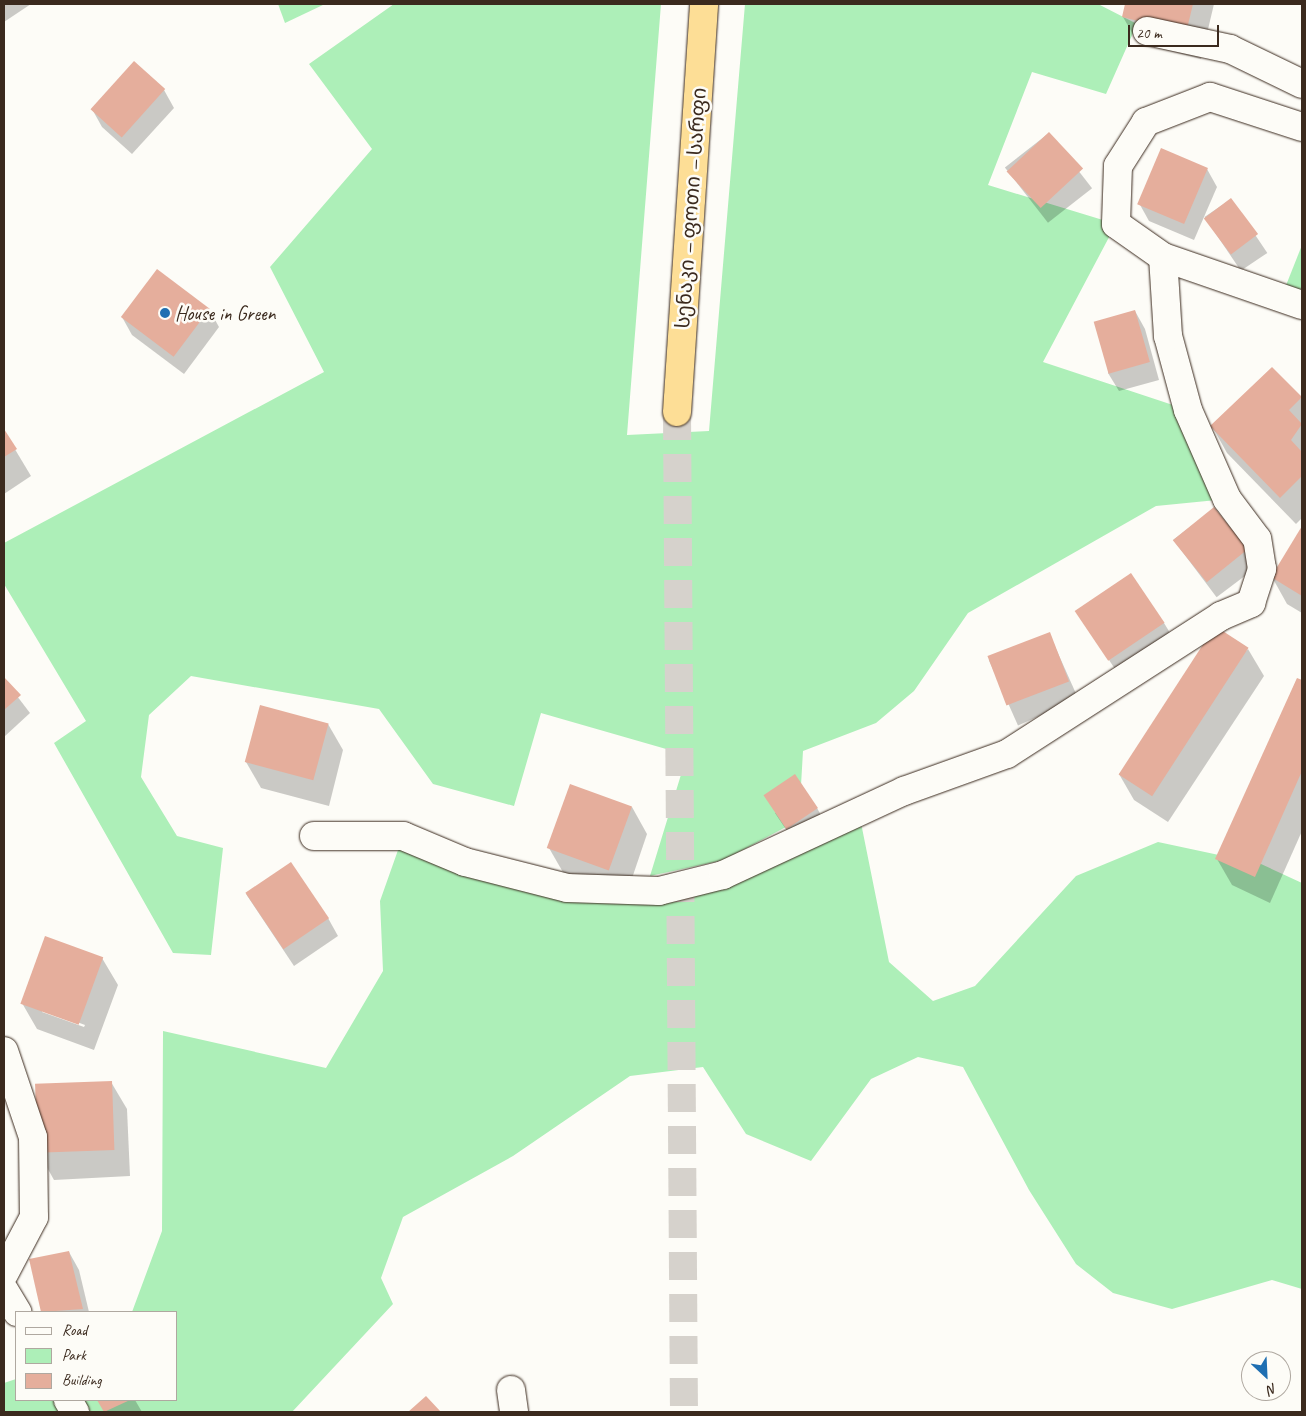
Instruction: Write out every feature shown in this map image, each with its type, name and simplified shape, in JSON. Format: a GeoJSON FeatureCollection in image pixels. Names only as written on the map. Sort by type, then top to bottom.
{"type":"FeatureCollection","features":[{"type":"Feature","properties":{"kind":"highway","name":"სენაკი — ფოთი — სარფი"},"geometry":{"type":"LineString","coordinates":[[677,412],[704,4]]}},
{"type":"Feature","properties":{"kind":"street"},"geometry":{"type":"LineString","coordinates":[[1147,31],[1230,48],[1302,84]]}},
{"type":"Feature","properties":{"kind":"street"},"geometry":{"type":"LineString","coordinates":[[1302,126],[1210,97],[1146,122],[1118,166],[1116,224],[1163,257],[1302,305]]}},
{"type":"Feature","properties":{"kind":"street"},"geometry":{"type":"LineString","coordinates":[[314,836],[403,836],[465,862],[567,888],[659,890],[723,875],[904,791],[1007,754],[1221,616],[1250,603],[1262,569],[1257,539],[1227,498],[1188,410],[1168,336],[1163,257]]}},
{"type":"Feature","properties":{"kind":"street"},"geometry":{"type":"LineString","coordinates":[[4,1051],[33,1137],[34,1217],[4,1274]]}},
{"type":"Feature","properties":{"kind":"street"},"geometry":{"type":"LineString","coordinates":[[4,1290],[15,1311]]}},
{"type":"Feature","properties":{"kind":"street"},"geometry":{"type":"LineString","coordinates":[[69,1401],[75,1412]]}},
{"type":"Feature","properties":{"kind":"green space"},"geometry":{"type":"Polygon","coordinates":[[[278,4],[325,4],[285,23],[278,4]]]}},
{"type":"Feature","properties":{"kind":"green space"},"geometry":{"type":"Polygon","coordinates":[[[394,4],[661,4],[627,435],[709,431],[745,4],[1098,4],[1137,24],[1106,94],[1032,72],[988,185],[1116,224],[1043,362],[1188,410],[1227,499],[1156,506],[968,613],[914,691],[876,723],[803,751],[799,820],[724,860],[650,876],[687,755],[541,713],[514,806],[433,784],[379,709],[191,676],[149,715],[141,777],[177,836],[223,848],[211,955],[173,953],[54,743],[86,721],[4,584],[4,543],[324,372],[270,267],[372,149],[309,64],[394,4]]]}},
{"type":"Feature","properties":{"kind":"green space"},"geometry":{"type":"Polygon","coordinates":[[[1302,245],[1302,305],[1281,298],[1302,245]]]}},
{"type":"Feature","properties":{"kind":"green space"},"geometry":{"type":"Polygon","coordinates":[[[859,813],[889,962],[933,1001],[975,986],[1076,876],[1158,842],[1261,864],[1302,883],[1302,1289],[1272,1280],[1172,1309],[1113,1293],[1076,1264],[1029,1190],[963,1067],[918,1057],[871,1079],[811,1161],[746,1134],[703,1067],[630,1076],[513,1156],[403,1217],[381,1278],[393,1304],[292,1412],[4,1412],[4,1383],[15,1379],[15,1401],[178,1401],[178,1311],[132,1311],[162,1231],[163,1031],[326,1068],[383,971],[380,901],[403,836],[465,862],[659,891],[859,813]]]}},
{"type":"Feature","properties":{"kind":"building"},"geometry":{"type":"Polygon","coordinates":[[[1125,4],[1193,4],[1186,33],[1122,17],[1125,4]]]}},
{"type":"Feature","properties":{"kind":"building"},"geometry":{"type":"Polygon","coordinates":[[[134,61],[165,89],[122,137],[91,109],[134,61]]]}},
{"type":"Feature","properties":{"kind":"building"},"geometry":{"type":"Polygon","coordinates":[[[1049,132],[1083,169],[1041,208],[1007,172],[1049,132]]]}},
{"type":"Feature","properties":{"kind":"building"},"geometry":{"type":"Polygon","coordinates":[[[1161,148],[1208,168],[1184,224],[1137,204],[1161,148]]]}},
{"type":"Feature","properties":{"kind":"building"},"geometry":{"type":"Polygon","coordinates":[[[1231,198],[1258,234],[1231,254],[1204,218],[1231,198]]]}},
{"type":"Feature","properties":{"kind":"building","name":"House in Green"},"geometry":{"type":"Polygon","coordinates":[[[157,269],[210,309],[174,357],[121,317],[157,269]]]}},
{"type":"Feature","properties":{"kind":"building"},"geometry":{"type":"Polygon","coordinates":[[[1135,310],[1150,362],[1109,374],[1094,322],[1135,310]]]}},
{"type":"Feature","properties":{"kind":"building"},"geometry":{"type":"Polygon","coordinates":[[[1272,367],[1302,397],[1289,410],[1302,424],[1291,440],[1302,452],[1302,476],[1280,498],[1210,426],[1272,367]]]}},
{"type":"Feature","properties":{"kind":"building"},"geometry":{"type":"Polygon","coordinates":[[[4,429],[17,449],[4,457],[4,429]]]}},
{"type":"Feature","properties":{"kind":"building"},"geometry":{"type":"Polygon","coordinates":[[[1214,507],[1248,549],[1207,582],[1173,540],[1214,507]]]}},
{"type":"Feature","properties":{"kind":"building"},"geometry":{"type":"Polygon","coordinates":[[[1302,526],[1302,596],[1271,577],[1302,526]]]}},
{"type":"Feature","properties":{"kind":"building"},"geometry":{"type":"Polygon","coordinates":[[[1131,573],[1165,623],[1108,661],[1075,611],[1131,573]]]}},
{"type":"Feature","properties":{"kind":"building"},"geometry":{"type":"Polygon","coordinates":[[[1215,626],[1249,648],[1152,796],[1119,774],[1215,626]]]}},
{"type":"Feature","properties":{"kind":"building"},"geometry":{"type":"Polygon","coordinates":[[[1050,632],[1069,681],[1006,705],[987,656],[1050,632]]]}},
{"type":"Feature","properties":{"kind":"building"},"geometry":{"type":"Polygon","coordinates":[[[4,677],[21,695],[4,710],[4,677]]]}},
{"type":"Feature","properties":{"kind":"building"},"geometry":{"type":"Polygon","coordinates":[[[1297,678],[1302,680],[1302,771],[1255,877],[1215,859],[1297,678]]]}},
{"type":"Feature","properties":{"kind":"building"},"geometry":{"type":"Polygon","coordinates":[[[260,705],[329,723],[313,780],[245,762],[260,705]]]}},
{"type":"Feature","properties":{"kind":"building"},"geometry":{"type":"Polygon","coordinates":[[[795,774],[818,808],[786,829],[763,795],[795,774]]]}},
{"type":"Feature","properties":{"kind":"building"},"geometry":{"type":"Polygon","coordinates":[[[570,784],[632,807],[609,870],[547,848],[570,784]]]}},
{"type":"Feature","properties":{"kind":"building"},"geometry":{"type":"Polygon","coordinates":[[[291,862],[329,918],[283,949],[245,893],[291,862]]]}},
{"type":"Feature","properties":{"kind":"building"},"geometry":{"type":"Polygon","coordinates":[[[45,936],[103,957],[79,1025],[20,1004],[45,936]]]}},
{"type":"Feature","properties":{"kind":"building"},"geometry":{"type":"Polygon","coordinates":[[[112,1081],[114,1150],[37,1153],[35,1084],[112,1081]]]}},
{"type":"Feature","properties":{"kind":"building"},"geometry":{"type":"Polygon","coordinates":[[[69,1251],[83,1309],[41,1311],[29,1259],[69,1251]]]}},
{"type":"Feature","properties":{"kind":"building"},"geometry":{"type":"Polygon","coordinates":[[[426,1396],[441,1412],[408,1412],[426,1396]]]}},
{"type":"Feature","properties":{"kind":"building"},"geometry":{"type":"Polygon","coordinates":[[[98,1401],[128,1401],[104,1412],[98,1401]]]}},
{"type":"Feature","properties":{"kind":"tunnel"},"geometry":{"type":"LineString","coordinates":[[677,412],[684,1412]]}},
{"type":"Feature","properties":{"kind":"place","name":"House in Green"},"geometry":{"type":"Point","coordinates":[165,313]}}]}
